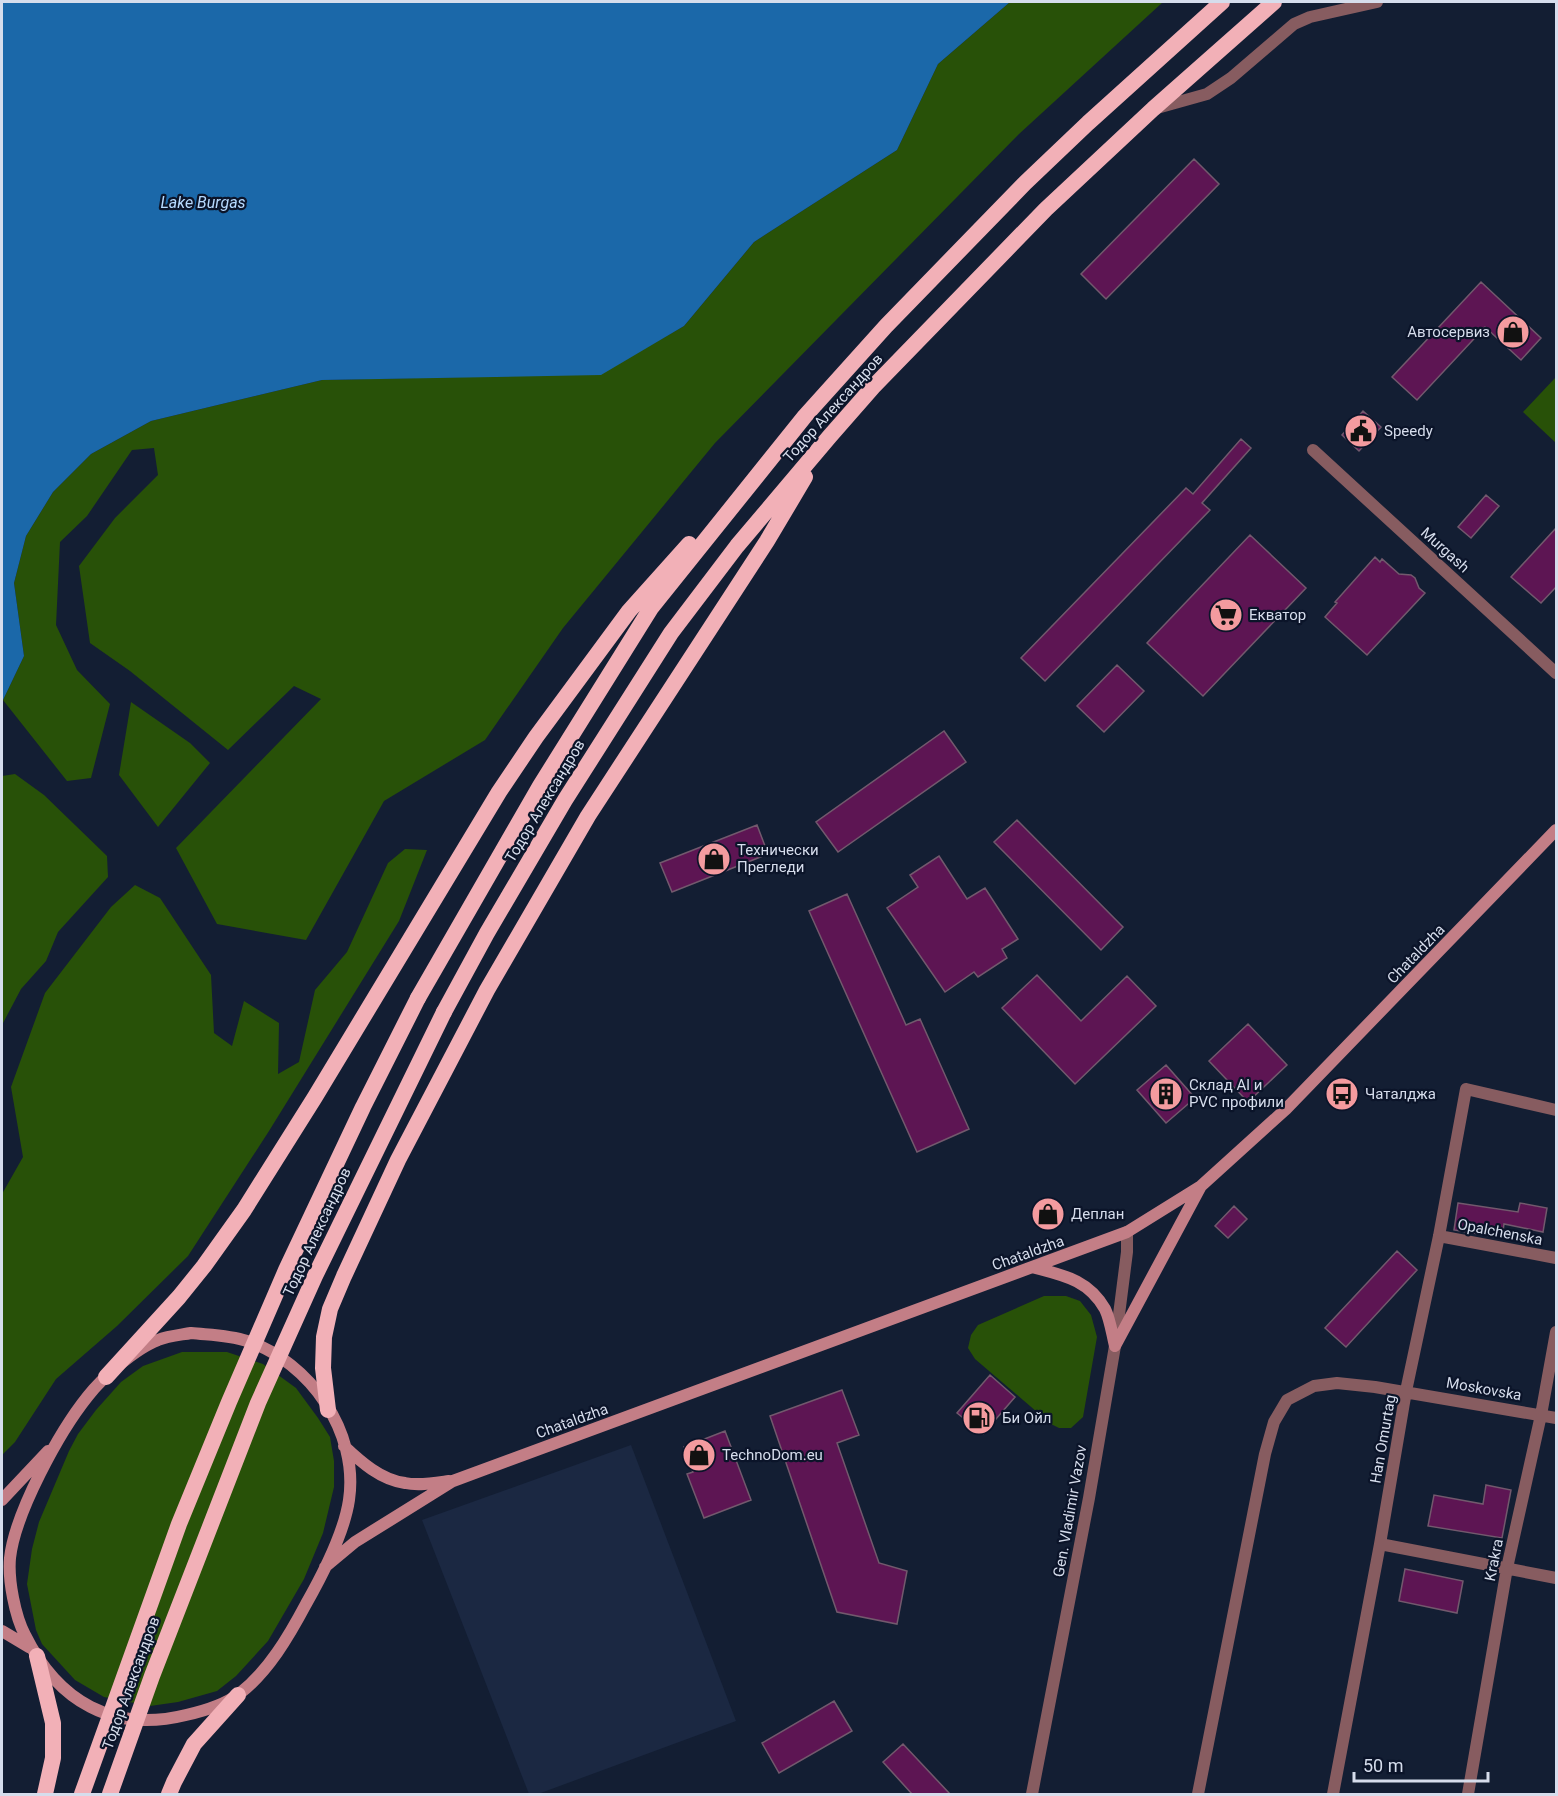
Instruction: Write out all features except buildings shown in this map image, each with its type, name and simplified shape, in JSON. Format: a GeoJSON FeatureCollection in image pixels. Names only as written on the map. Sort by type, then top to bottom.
{"type":"FeatureCollection","features":[{"type":"Feature","properties":{"kind":"highway","name":"Тодор Александров"},"geometry":{"type":"LineString","coordinates":[[82,1794],[179,1524],[285,1270],[363,1107],[418,998],[540,786],[651,608],[804,416],[886,326],[1025,183],[1222,2]]}},
{"type":"Feature","properties":{"kind":"highway","name":"Тодор Александров"},"geometry":{"type":"LineString","coordinates":[[110,1794],[152,1676],[258,1403],[315,1276],[444,1012],[565,800],[671,633],[737,546],[873,387],[1046,210],[1153,109],[1274,2]]}},
{"type":"Feature","properties":{"kind":"highway"},"geometry":{"type":"LineString","coordinates":[[106,1377],[204,1266],[244,1210],[499,792],[577,679],[629,611],[804,416]]}},
{"type":"Feature","properties":{"kind":"highway"},"geometry":{"type":"LineString","coordinates":[[328,1410],[323,1368],[324,1337],[330,1308],[398,1160],[487,990],[588,816],[767,541],[830,436]]}},
{"type":"Feature","properties":{"kind":"highway"},"geometry":{"type":"LineString","coordinates":[[34,1652],[53,1723],[53,1758],[45,1794]]}},
{"type":"Feature","properties":{"kind":"highway"},"geometry":{"type":"LineString","coordinates":[[169,1794],[194,1744],[238,1695]]}},
{"type":"Feature","properties":{"kind":"main road","name":"Chataldzha"},"geometry":{"type":"LineString","coordinates":[[325,1567],[355,1542],[453,1481],[1127,1232],[1201,1186],[1286,1109],[1557,830]]}},
{"type":"Feature","properties":{"kind":"main road"},"geometry":{"type":"LineString","coordinates":[[1114,1346],[1201,1186]]}},
{"type":"Feature","properties":{"kind":"main road"},"geometry":{"type":"LineString","coordinates":[[1032,1267],[1069,1276],[1087,1287],[1105,1309],[1114,1346]]}},
{"type":"Feature","properties":{"kind":"main road"},"geometry":{"type":"LineString","coordinates":[[2,1500],[57,1441],[88,1396],[106,1377],[145,1346],[158,1339],[191,1333],[231,1336],[266,1349],[290,1364],[307,1379],[328,1410],[344,1446],[350,1474],[349,1498],[345,1517],[314,1591],[284,1643],[253,1681],[238,1695],[218,1705],[174,1718],[150,1721],[106,1714],[65,1691],[50,1676],[23,1631],[16,1611],[10,1559],[18,1526],[57,1441]]}},
{"type":"Feature","properties":{"kind":"main road","name":"Chataldzha"},"geometry":{"type":"LineString","coordinates":[[344,1446],[358,1459],[390,1479],[405,1484],[453,1481]]}},
{"type":"Feature","properties":{"kind":"main road"},"geometry":{"type":"LineString","coordinates":[[2,1631],[34,1652]]}},
{"type":"Feature","properties":{"kind":"street"},"geometry":{"type":"LineString","coordinates":[[1153,109],[1207,94],[1231,78],[1294,24],[1302,20],[1377,2]]}},
{"type":"Feature","properties":{"kind":"street","name":"Murgash"},"geometry":{"type":"LineString","coordinates":[[1313,450],[1557,673]]}},
{"type":"Feature","properties":{"kind":"street","name":"Han Omurtag"},"geometry":{"type":"LineString","coordinates":[[1333,1794],[1406,1391],[1439,1236],[1466,1089],[1557,1110]]}},
{"type":"Feature","properties":{"kind":"street","name":"Gen. Vladimir Vazov"},"geometry":{"type":"LineString","coordinates":[[1032,1794],[1089,1498],[1114,1346],[1127,1252],[1127,1232]]}},
{"type":"Feature","properties":{"kind":"street","name":"Opalchenska"},"geometry":{"type":"LineString","coordinates":[[1439,1236],[1557,1258]]}},
{"type":"Feature","properties":{"kind":"street","name":"Krakra"},"geometry":{"type":"LineString","coordinates":[[1467,1794],[1507,1568],[1557,1332]]}},
{"type":"Feature","properties":{"kind":"street","name":"Moskovska"},"geometry":{"type":"LineString","coordinates":[[1198,1794],[1263,1466],[1274,1422],[1287,1401],[1314,1386],[1337,1383],[1406,1391],[1557,1418]]}},
{"type":"Feature","properties":{"kind":"street"},"geometry":{"type":"LineString","coordinates":[[1380,1544],[1557,1578]]}},
{"type":"Feature","properties":{"kind":"shaded area"},"geometry":{"type":"Polygon","coordinates":[[[631,1445],[736,1721],[538,1794],[529,1794],[422,1520],[631,1445]]]}},
{"type":"Feature","properties":{"kind":"green space"},"geometry":{"type":"Polygon","coordinates":[[[1010,2],[1163,2],[1019,134],[715,443],[563,628],[485,740],[384,801],[306,940],[217,924],[176,848],[321,699],[294,686],[228,750],[130,671],[90,643],[79,566],[115,518],[158,475],[154,448],[132,450],[87,516],[60,542],[56,625],[77,670],[110,704],[91,778],[67,781],[3,700],[24,656],[14,583],[26,536],[53,492],[91,454],[151,421],[322,380],[601,374],[684,326],[754,242],[897,150],[938,64],[1010,2]]]}},
{"type":"Feature","properties":{"kind":"green space"},"geometry":{"type":"Polygon","coordinates":[[[1556,377],[1556,443],[1523,412],[1556,377]]]}},
{"type":"Feature","properties":{"kind":"green space"},"geometry":{"type":"Polygon","coordinates":[[[131,702],[190,743],[210,763],[158,827],[119,775],[131,702]]]}},
{"type":"Feature","properties":{"kind":"green space"},"geometry":{"type":"Polygon","coordinates":[[[15,774],[44,795],[107,856],[108,877],[58,932],[46,961],[21,989],[2,1025],[2,776],[15,774]]]}},
{"type":"Feature","properties":{"kind":"green space"},"geometry":{"type":"Polygon","coordinates":[[[405,849],[427,850],[399,921],[269,1131],[188,1256],[117,1326],[56,1379],[15,1442],[2,1455],[2,1194],[23,1157],[11,1087],[45,993],[111,907],[135,885],[160,898],[211,975],[214,1033],[232,1046],[244,1001],[279,1023],[278,1074],[299,1062],[315,990],[347,952],[388,863],[405,849]]]}},
{"type":"Feature","properties":{"kind":"green space"},"geometry":{"type":"Polygon","coordinates":[[[1044,1296],[1066,1296],[1080,1301],[1091,1315],[1097,1337],[1083,1417],[1071,1428],[1059,1428],[1051,1424],[975,1359],[968,1348],[971,1335],[978,1325],[1044,1296]]]}},
{"type":"Feature","properties":{"kind":"green space"},"geometry":{"type":"Polygon","coordinates":[[[182,1352],[227,1352],[263,1364],[296,1388],[330,1437],[334,1461],[334,1487],[323,1533],[304,1579],[268,1641],[236,1676],[217,1691],[178,1702],[150,1706],[104,1697],[75,1680],[42,1644],[36,1630],[27,1584],[39,1522],[78,1434],[121,1382],[143,1366],[182,1352]]]}},
{"type":"Feature","properties":{"kind":"water","name":"Lake Burgas"},"geometry":{"type":"Polygon","coordinates":[[[2,2],[1010,2],[938,64],[897,150],[754,242],[684,326],[601,375],[322,380],[151,421],[91,454],[53,492],[26,536],[14,583],[24,656],[2,700],[2,2]]]}},
{"type":"Feature","properties":{"kind":"place","name":"Автосервиз"},"geometry":{"type":"Point","coordinates":[1513,332]}},
{"type":"Feature","properties":{"kind":"place","name":"Speedy"},"geometry":{"type":"Point","coordinates":[1361,431]}},
{"type":"Feature","properties":{"kind":"place","name":"Екватор"},"geometry":{"type":"Point","coordinates":[1226,615]}},
{"type":"Feature","properties":{"kind":"place","name":"Технически Прегледи"},"geometry":{"type":"Point","coordinates":[714,859]}},
{"type":"Feature","properties":{"kind":"place","name":"Склад Al и PVC профили"},"geometry":{"type":"Point","coordinates":[1166,1094]}},
{"type":"Feature","properties":{"kind":"place","name":"Чаталджа"},"geometry":{"type":"Point","coordinates":[1342,1094]}},
{"type":"Feature","properties":{"kind":"place","name":"Деплан"},"geometry":{"type":"Point","coordinates":[1048,1214]}},
{"type":"Feature","properties":{"kind":"place","name":"Би Ойл"},"geometry":{"type":"Point","coordinates":[979,1418]}},
{"type":"Feature","properties":{"kind":"place","name":"TechnoDom.eu"},"geometry":{"type":"Point","coordinates":[699,1455]}}]}
